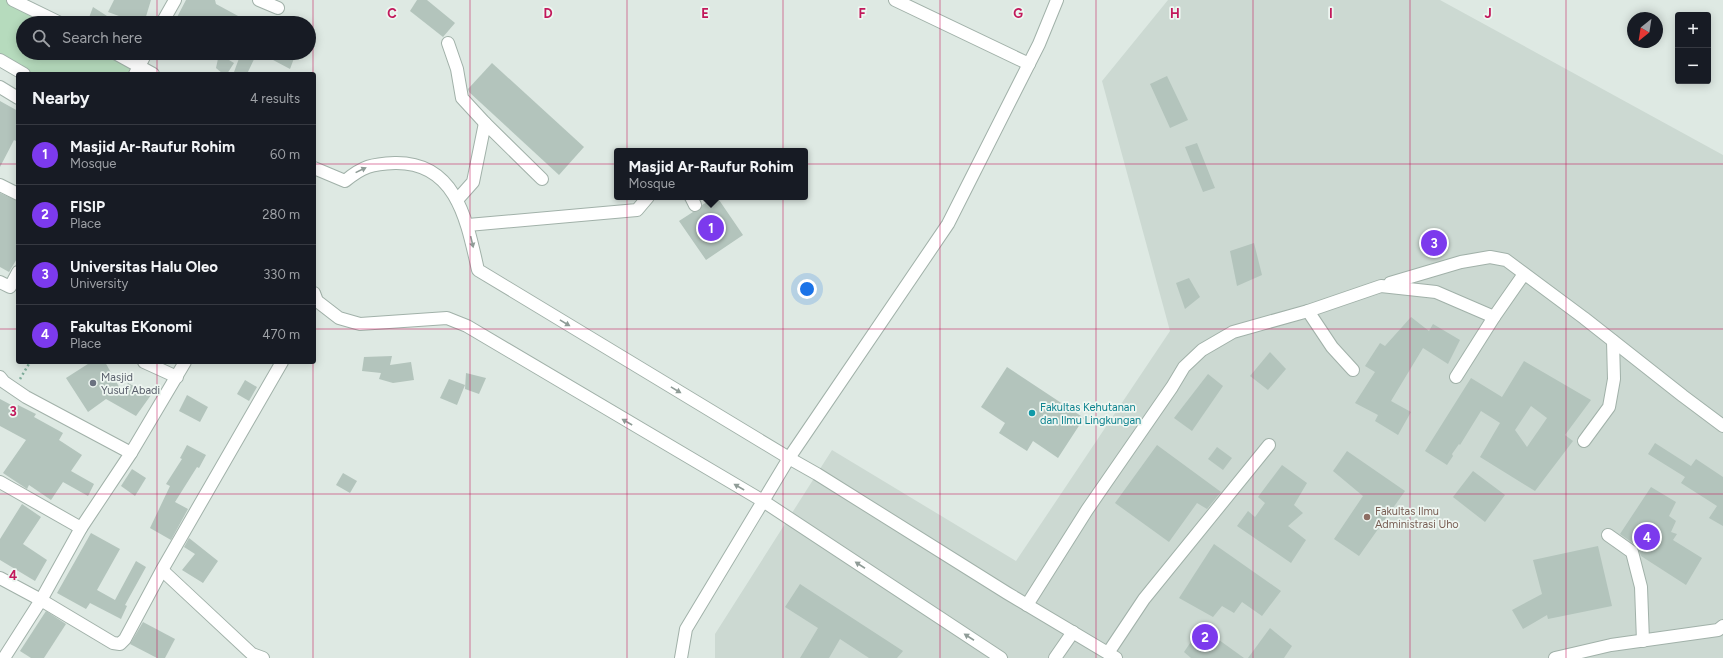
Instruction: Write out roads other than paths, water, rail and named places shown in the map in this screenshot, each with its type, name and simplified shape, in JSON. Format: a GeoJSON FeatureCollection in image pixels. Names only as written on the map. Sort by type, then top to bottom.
{"type":"FeatureCollection","features":[{"type":"Feature","properties":{"kind":"street"},"geometry":{"type":"LineString","coordinates":[[13,0],[46,16]]}},
{"type":"Feature","properties":{"kind":"street"},"geometry":{"type":"LineString","coordinates":[[166,16],[176,0]]}},
{"type":"Feature","properties":{"kind":"street"},"geometry":{"type":"LineString","coordinates":[[259,0],[278,8]]}},
{"type":"Feature","properties":{"kind":"street"},"geometry":{"type":"LineString","coordinates":[[895,0],[1029,64]]}},
{"type":"Feature","properties":{"kind":"street"},"geometry":{"type":"LineString","coordinates":[[681,658],[686,629],[789,458],[948,224],[1029,64],[1057,0]]}},
{"type":"Feature","properties":{"kind":"street"},"geometry":{"type":"LineString","coordinates":[[448,43],[457,69],[462,98],[485,123],[542,179]]}},
{"type":"Feature","properties":{"kind":"street"},"geometry":{"type":"LineString","coordinates":[[124,60],[137,70],[142,60]]}},
{"type":"Feature","properties":{"kind":"street"},"geometry":{"type":"LineString","coordinates":[[1,61],[20,72]]}},
{"type":"Feature","properties":{"kind":"street"},"geometry":{"type":"LineString","coordinates":[[0,87],[16,97]]}},
{"type":"Feature","properties":{"kind":"street"},"geometry":{"type":"LineString","coordinates":[[457,200],[473,182],[485,123]]}},
{"type":"Feature","properties":{"kind":"street"},"geometry":{"type":"LineString","coordinates":[[316,169],[345,181],[359,169],[379,164],[408,163],[438,174],[457,200],[468,226],[478,270],[817,474],[1027,605],[1112,656],[1144,599],[1269,445]]}},
{"type":"Feature","properties":{"kind":"street"},"geometry":{"type":"LineString","coordinates":[[0,185],[16,193]]}},
{"type":"Feature","properties":{"kind":"street"},"geometry":{"type":"LineString","coordinates":[[468,226],[637,210],[645,200]]}},
{"type":"Feature","properties":{"kind":"street"},"geometry":{"type":"LineString","coordinates":[[1027,605],[1087,510],[1172,388],[1184,367],[1202,350],[1233,332],[1308,311],[1381,286],[1461,262],[1490,257],[1506,260],[1723,426]]}},
{"type":"Feature","properties":{"kind":"street"},"geometry":{"type":"LineString","coordinates":[[1456,377],[1494,317],[1524,274]]}},
{"type":"Feature","properties":{"kind":"street"},"geometry":{"type":"LineString","coordinates":[[9,287],[16,275]]}},
{"type":"Feature","properties":{"kind":"street"},"geometry":{"type":"LineString","coordinates":[[1381,286],[1436,292],[1494,317]]}},
{"type":"Feature","properties":{"kind":"street"},"geometry":{"type":"LineString","coordinates":[[316,301],[340,318],[360,324],[447,318],[467,326],[763,501],[1001,658]]}},
{"type":"Feature","properties":{"kind":"street"},"geometry":{"type":"LineString","coordinates":[[1308,311],[1332,347],[1353,370]]}},
{"type":"Feature","properties":{"kind":"street"},"geometry":{"type":"LineString","coordinates":[[1584,440],[1609,407],[1614,379],[1613,341]]}},
{"type":"Feature","properties":{"kind":"street"},"geometry":{"type":"LineString","coordinates":[[148,364],[177,377]]}},
{"type":"Feature","properties":{"kind":"street"},"geometry":{"type":"LineString","coordinates":[[4,658],[41,600],[82,528],[131,453],[184,364]]}},
{"type":"Feature","properties":{"kind":"street"},"geometry":{"type":"LineString","coordinates":[[0,578],[41,600],[113,643],[120,644],[125,640],[162,570],[281,364]]}},
{"type":"Feature","properties":{"kind":"street"},"geometry":{"type":"LineString","coordinates":[[0,377],[14,390],[131,453]]}},
{"type":"Feature","properties":{"kind":"street"},"geometry":{"type":"LineString","coordinates":[[0,482],[82,528]]}},
{"type":"Feature","properties":{"kind":"street"},"geometry":{"type":"LineString","coordinates":[[1608,535],[1632,552],[1641,587],[1643,641]]}},
{"type":"Feature","properties":{"kind":"street"},"geometry":{"type":"LineString","coordinates":[[162,570],[252,654],[263,658]]}},
{"type":"Feature","properties":{"kind":"street"},"geometry":{"type":"LineString","coordinates":[[1555,658],[1611,645],[1718,630],[1723,626]]}},
{"type":"Feature","properties":{"kind":"street"},"geometry":{"type":"LineString","coordinates":[[1055,658],[1073,632]]}},
{"type":"Feature","properties":{"kind":"place","name":"Masjid Ar-Raufur Rohim"},"geometry":{"type":"Point","coordinates":[711,228]}},
{"type":"Feature","properties":{"kind":"place","name":"Universitas Halu Oleo"},"geometry":{"type":"Point","coordinates":[1434,243]}},
{"type":"Feature","properties":{"kind":"place","name":"Masjid Yusuf Abadi"},"geometry":{"type":"Point","coordinates":[93,383]}},
{"type":"Feature","properties":{"kind":"place","name":"Fakultas Kehutanan dan Ilmu Lingkungan"},"geometry":{"type":"Point","coordinates":[1032,413]}},
{"type":"Feature","properties":{"kind":"place","name":"Fakultas Ilmu Administrasi Uho"},"geometry":{"type":"Point","coordinates":[1367,517]}},
{"type":"Feature","properties":{"kind":"place","name":"Fakultas EKonomi"},"geometry":{"type":"Point","coordinates":[1647,537]}},
{"type":"Feature","properties":{"kind":"place","name":"FISIP"},"geometry":{"type":"Point","coordinates":[1205,637]}}]}
